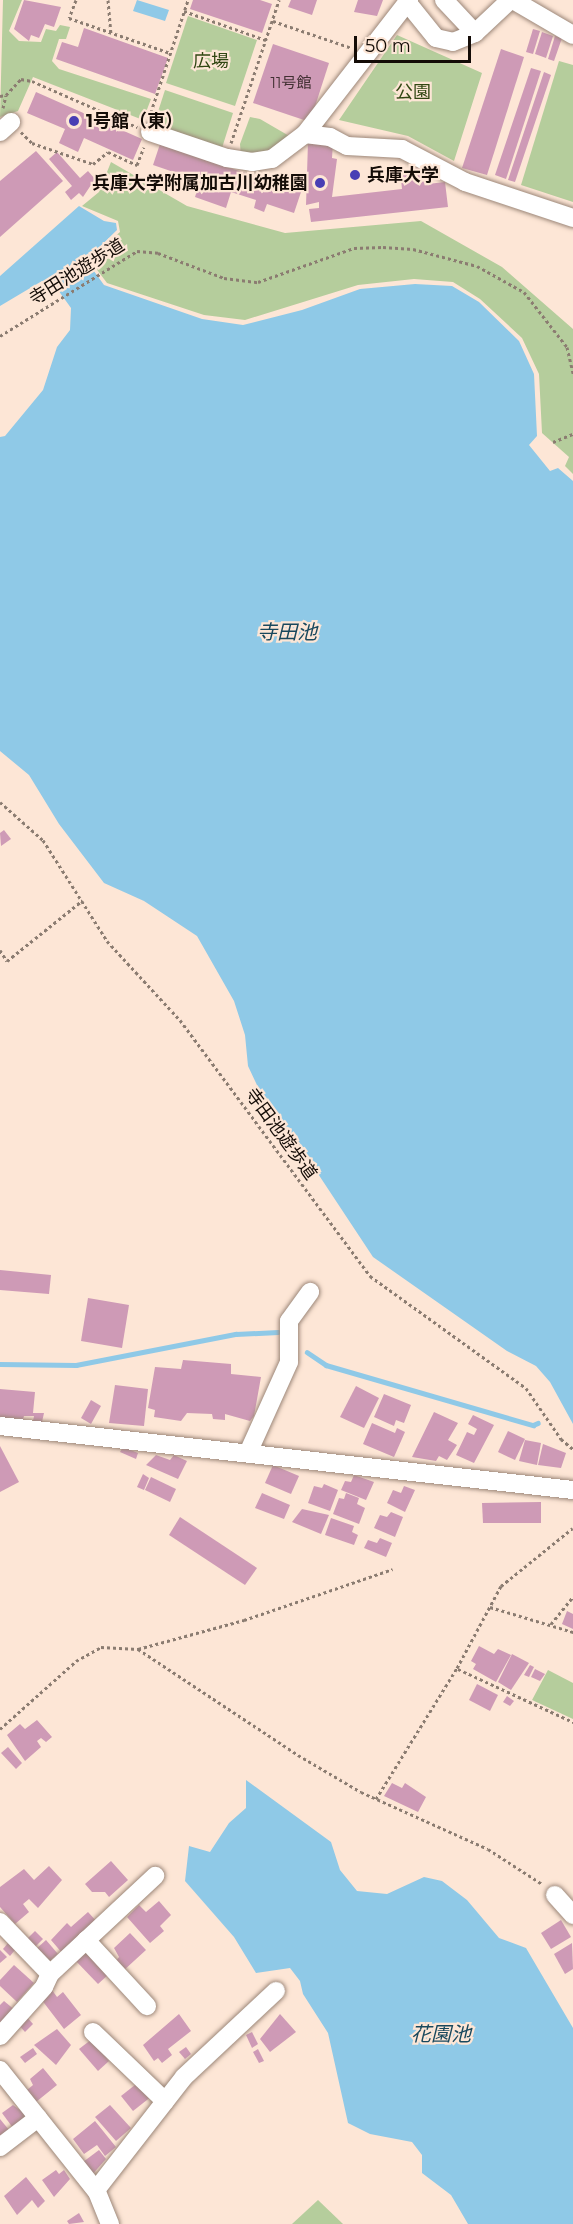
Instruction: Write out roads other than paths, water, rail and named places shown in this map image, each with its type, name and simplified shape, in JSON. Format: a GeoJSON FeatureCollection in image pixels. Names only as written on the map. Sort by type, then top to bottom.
{"type":"FeatureCollection","features":[{"type":"Feature","properties":{"kind":"street"},"geometry":{"type":"LineString","coordinates":[[444,0],[475,33]]}},
{"type":"Feature","properties":{"kind":"street"},"geometry":{"type":"LineString","coordinates":[[150,132],[226,158],[252,162],[272,159],[305,134],[408,1],[436,38],[453,42],[475,33],[516,1],[573,35]]}},
{"type":"Feature","properties":{"kind":"street"},"geometry":{"type":"LineString","coordinates":[[305,134],[330,137],[347,146],[402,149],[465,183],[573,218]]}},
{"type":"Feature","properties":{"kind":"street"},"geometry":{"type":"LineString","coordinates":[[248,1452],[289,1362],[289,1321],[310,1292]]}},
{"type":"Feature","properties":{"kind":"street"},"geometry":{"type":"LineString","coordinates":[[0,1426],[248,1452],[571,1495]]}},
{"type":"Feature","properties":{"kind":"street"},"geometry":{"type":"LineString","coordinates":[[0,2036],[44,1987],[50,1974],[155,1876]]}},
{"type":"Feature","properties":{"kind":"street"},"geometry":{"type":"LineString","coordinates":[[555,1895],[573,1915]]}},
{"type":"Feature","properties":{"kind":"street"},"geometry":{"type":"LineString","coordinates":[[0,1922],[50,1974]]}},
{"type":"Feature","properties":{"kind":"street"},"geometry":{"type":"LineString","coordinates":[[86,1940],[147,2006]]}},
{"type":"Feature","properties":{"kind":"street"},"geometry":{"type":"LineString","coordinates":[[96,2190],[184,2077],[276,1991]]}},
{"type":"Feature","properties":{"kind":"street"},"geometry":{"type":"LineString","coordinates":[[93,2032],[165,2101]]}},
{"type":"Feature","properties":{"kind":"street"},"geometry":{"type":"LineString","coordinates":[[0,2070],[96,2190],[110,2224]]}},
{"type":"Feature","properties":{"kind":"street"},"geometry":{"type":"LineString","coordinates":[[0,2147],[38,2118]]}},
{"type":"Feature","properties":{"kind":"water"},"geometry":{"type":"Polygon","coordinates":[[[137,0],[169,10],[165,21],[133,11],[137,0]]]}},
{"type":"Feature","properties":{"kind":"water","name":"寺田池"},"geometry":{"type":"Polygon","coordinates":[[[79,206],[104,221],[116,223],[117,230],[86,260],[104,285],[202,319],[243,325],[302,310],[360,289],[415,284],[452,286],[479,302],[519,341],[534,374],[537,436],[529,445],[550,471],[558,468],[573,481],[573,1424],[550,1382],[536,1366],[507,1351],[373,1257],[297,1142],[272,1117],[248,1066],[245,1035],[234,1001],[197,936],[144,901],[104,883],[59,824],[29,775],[0,751],[0,437],[5,436],[43,390],[57,347],[70,330],[71,308],[53,283],[42,281],[0,306],[0,276],[79,206]]]}},
{"type":"Feature","properties":{"kind":"water","name":"花園池"},"geometry":{"type":"Polygon","coordinates":[[[246,1780],[331,1842],[340,1870],[357,1891],[387,1894],[424,1877],[442,1881],[467,1900],[499,1938],[526,1948],[573,2028],[573,2224],[468,2224],[451,2195],[422,2173],[422,2155],[412,2142],[370,2134],[348,2123],[328,2033],[303,1994],[300,1981],[290,1968],[256,1973],[234,1937],[185,1881],[189,1846],[210,1852],[229,1823],[246,1808],[246,1780]]]}},
{"type":"Feature","properties":{"kind":"waterway"},"geometry":{"type":"LineString","coordinates":[[0,1364],[76,1365],[236,1334],[278,1332]]}},
{"type":"Feature","properties":{"kind":"waterway"},"geometry":{"type":"LineString","coordinates":[[307,1352],[326,1365],[533,1425],[538,1423]]}},
{"type":"Feature","properties":{"kind":"place","name":"1号館（東）"},"geometry":{"type":"Point","coordinates":[74,121]}},
{"type":"Feature","properties":{"kind":"place","name":"兵庫大学"},"geometry":{"type":"Point","coordinates":[355,175]}},
{"type":"Feature","properties":{"kind":"place","name":"兵庫大学附属加古川幼稚園"},"geometry":{"type":"Point","coordinates":[320,183]}},
{"type":"Feature","properties":{"kind":"park label","name":"広場"},"geometry":{"type":"Point","coordinates":[211,61]}},
{"type":"Feature","properties":{"kind":"park label","name":"公園"},"geometry":{"type":"Point","coordinates":[413,92]}}]}
